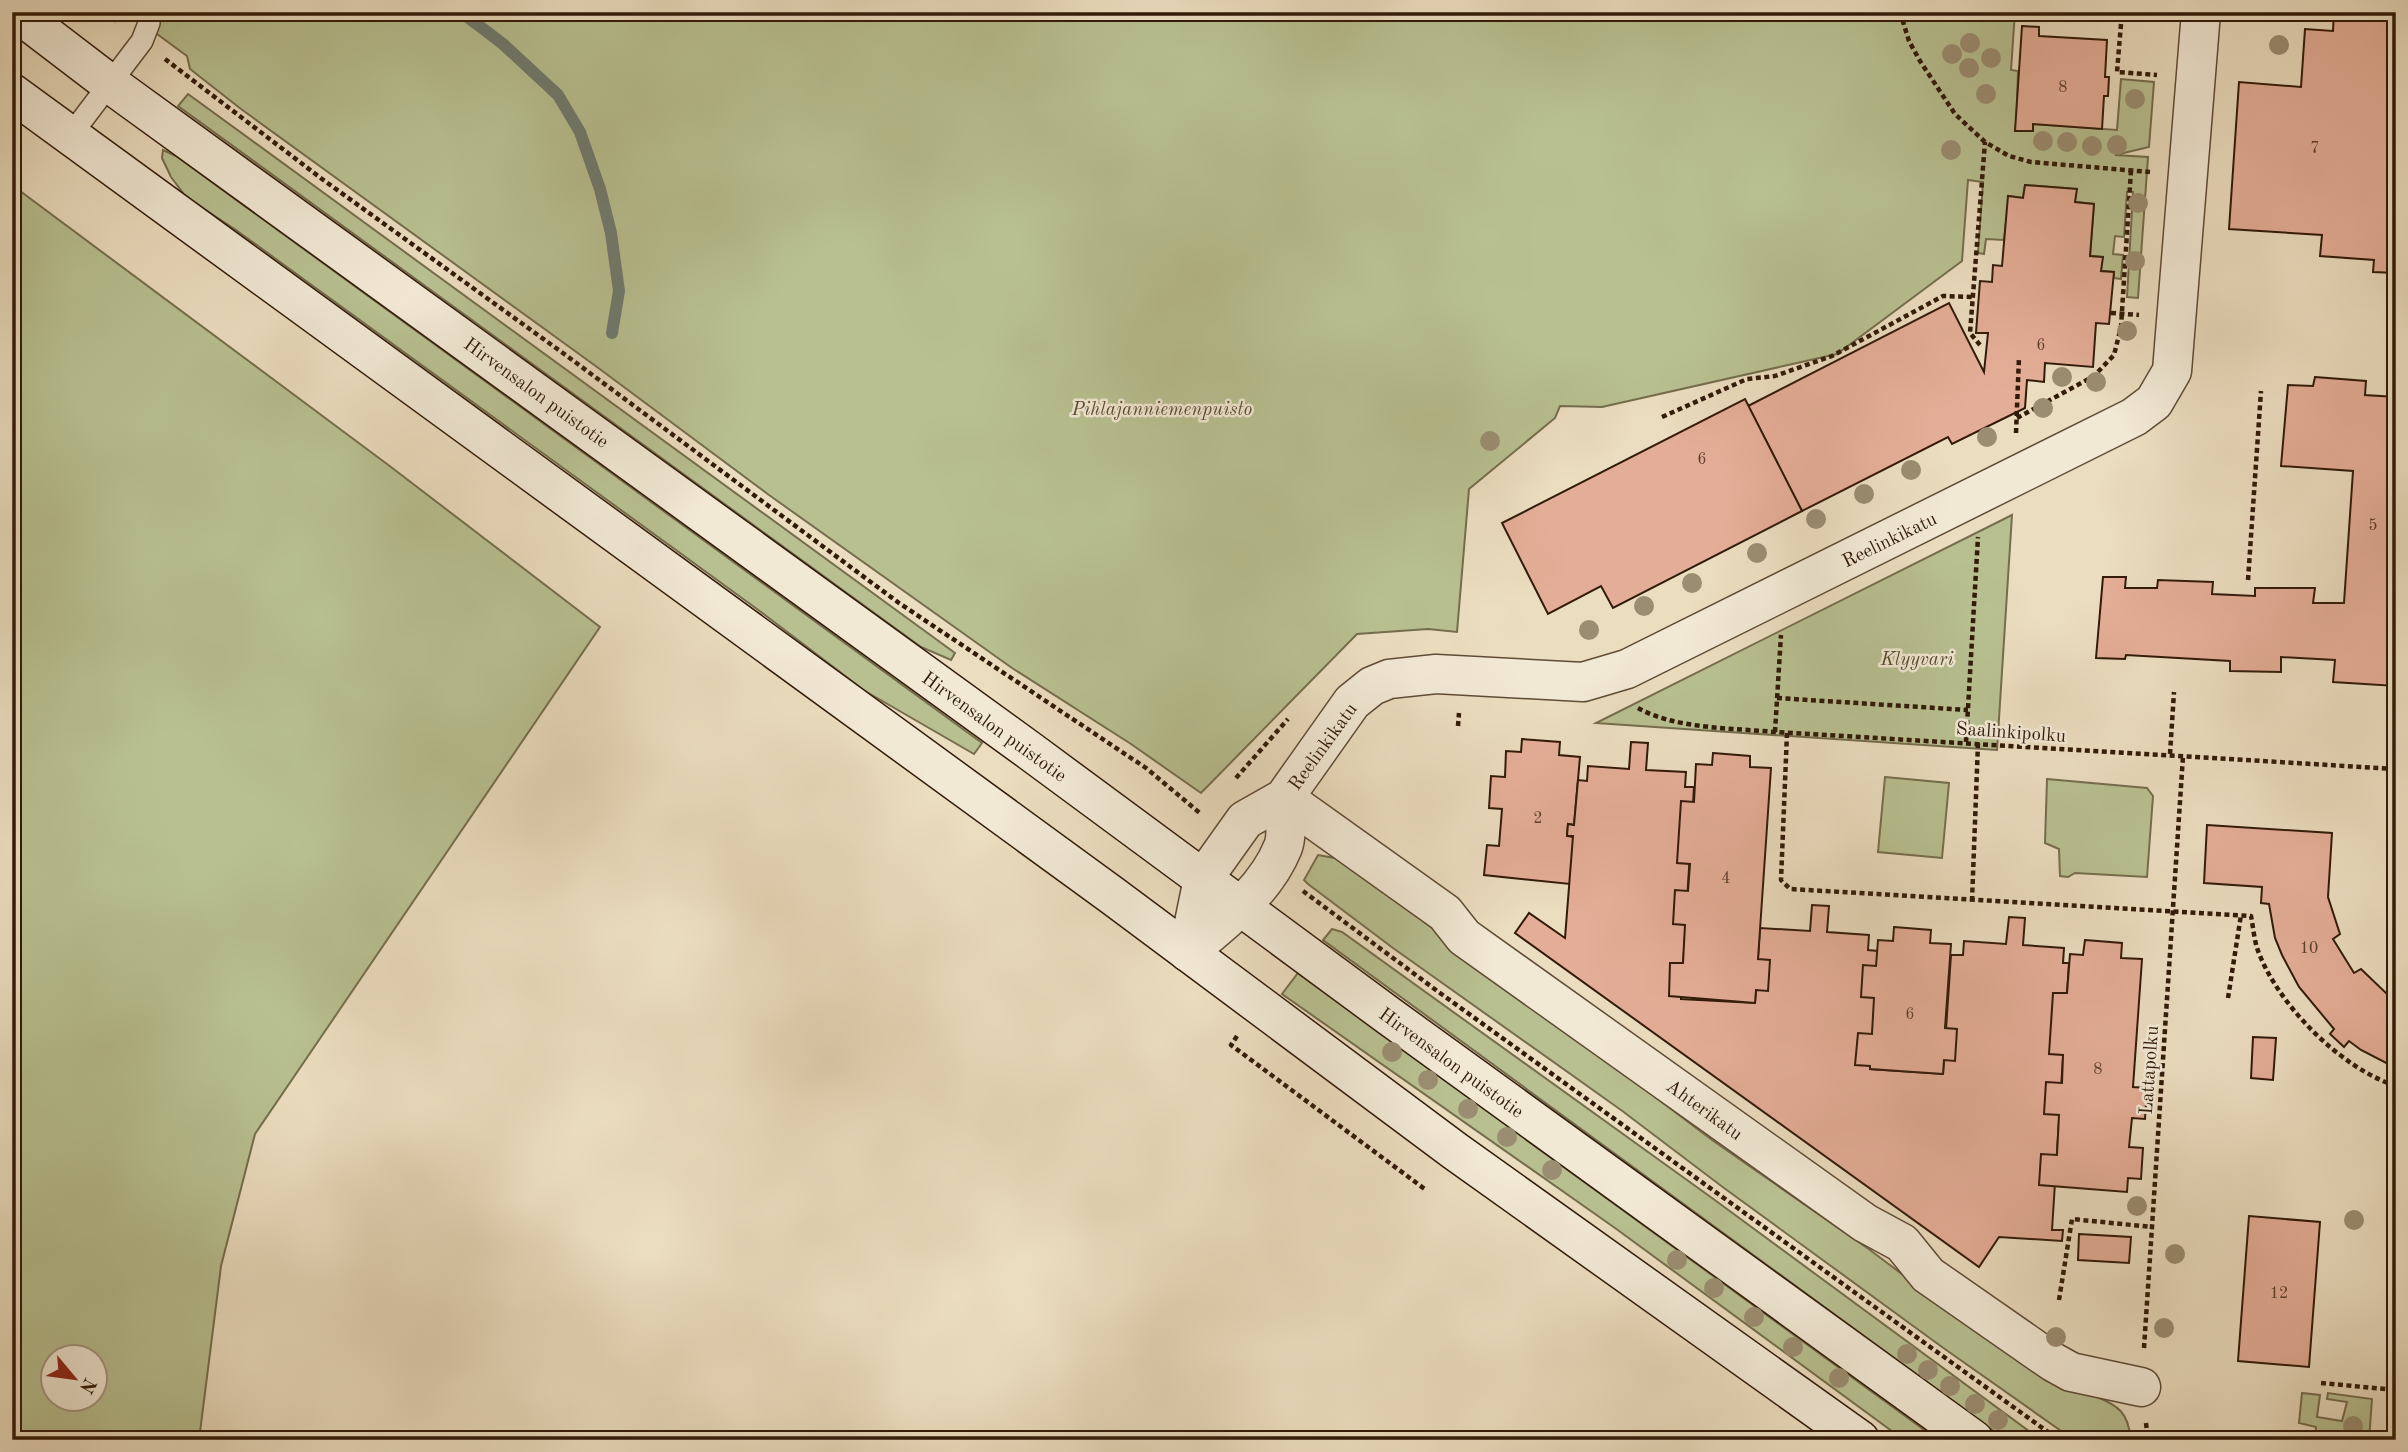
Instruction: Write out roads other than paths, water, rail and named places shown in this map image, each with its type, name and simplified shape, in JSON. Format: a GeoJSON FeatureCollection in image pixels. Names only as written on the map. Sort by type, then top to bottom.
{"type":"FeatureCollection","features":[{"type":"Feature","properties":{"kind":"main road","name":"Hirvensalon puistotie"},"geometry":{"type":"LineString","coordinates":[[16,12],[109,83],[998,727],[1400,1024],[1974,1440]]}},
{"type":"Feature","properties":{"kind":"main road","name":"Reelinkikatu"},"geometry":{"type":"LineString","coordinates":[[1188,952],[1203,879],[1245,820],[1284,798],[1352,702],[1380,682],[1410,675],[1436,674],[1583,682],[1606,677],[1628,669],[2075,447],[2134,417],[2154,402],[2172,370],[2201,12]]}},
{"type":"Feature","properties":{"kind":"main road"},"geometry":{"type":"LineString","coordinates":[[12,93],[1188,952],[1455,1151],[1860,1440]]}},
{"type":"Feature","properties":{"kind":"main road","name":"Reelinkikatu"},"geometry":{"type":"LineString","coordinates":[[1188,952],[1242,906],[1271,868],[1284,845],[1284,798]]}},
{"type":"Feature","properties":{"kind":"main road","name":"Ahterikatu"},"geometry":{"type":"LineString","coordinates":[[1284,798],[1445,913],[1464,937],[1865,1223],[1902,1243],[1928,1275],[2053,1362],[2071,1371],[2141,1387]]}},
{"type":"Feature","properties":{"kind":"lane"},"geometry":{"type":"LineString","coordinates":[[70,136],[142,41],[149,23],[149,12]]}},
{"type":"Feature","properties":{"kind":"waterway"},"geometry":{"type":"LineString","coordinates":[[461,12],[503,44],[558,95],[580,132],[600,189],[611,233],[619,291],[612,333]]}},
{"type":"Feature","properties":{"kind":"park label","name":"Pihlajanniemenpuisto"},"geometry":{"type":"Point","coordinates":[1162,408]}},
{"type":"Feature","properties":{"kind":"park label","name":"Klyyvari"},"geometry":{"type":"Point","coordinates":[1917,658]}}]}
